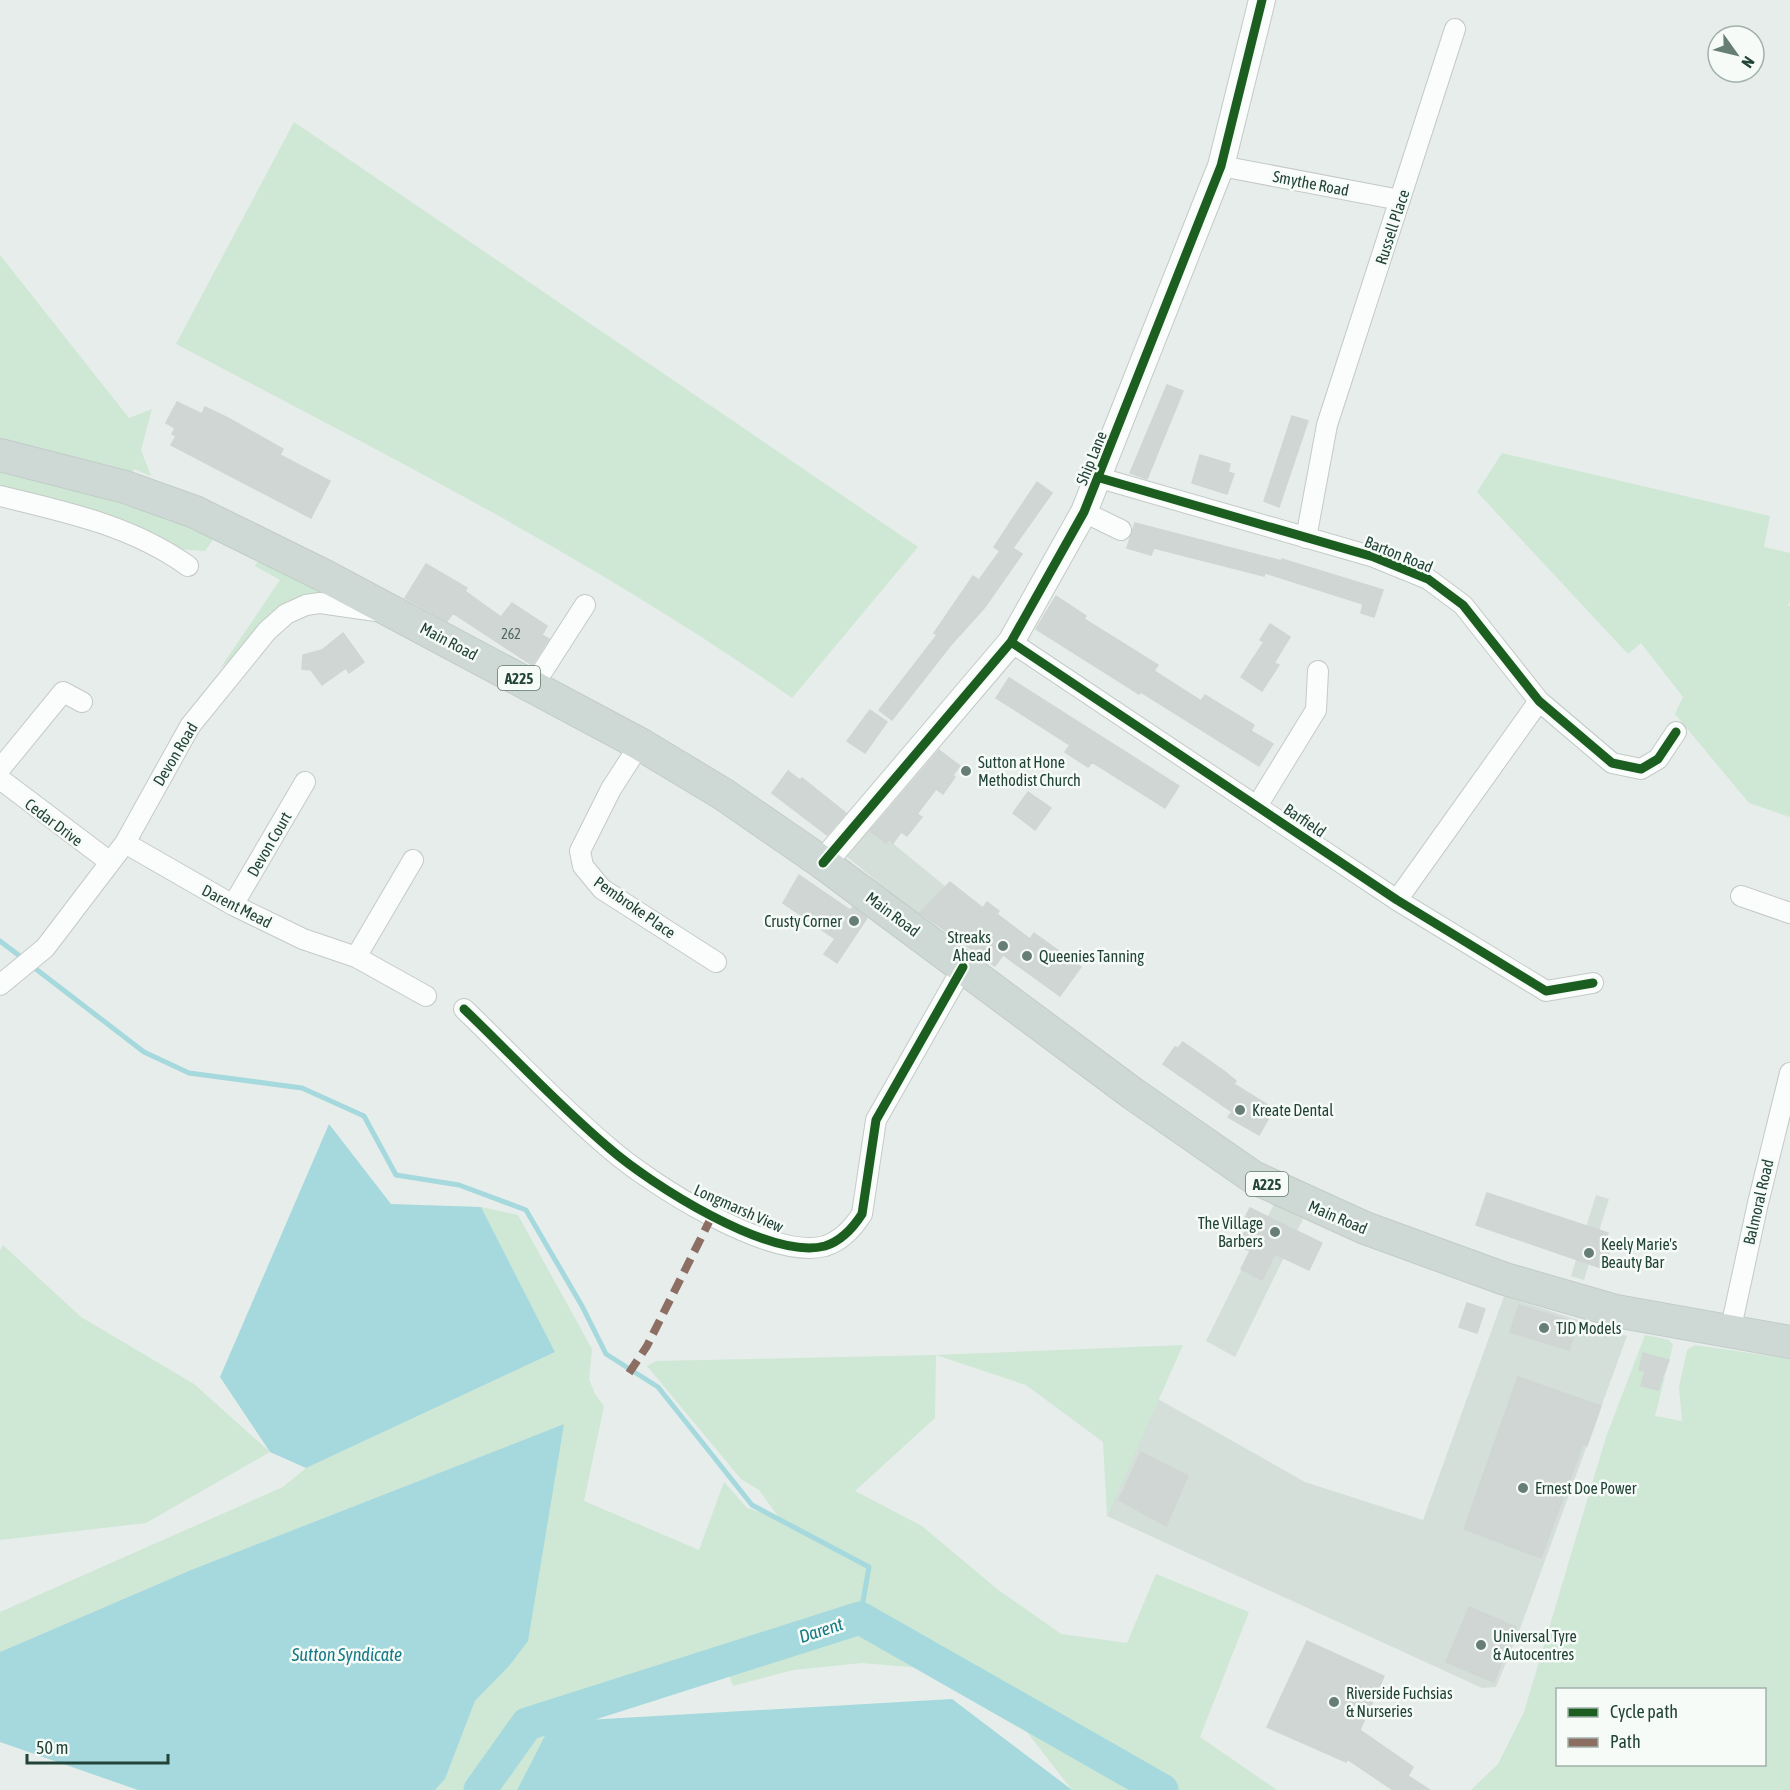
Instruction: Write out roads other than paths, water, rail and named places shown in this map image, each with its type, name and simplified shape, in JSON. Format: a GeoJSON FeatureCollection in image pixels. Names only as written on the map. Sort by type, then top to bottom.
{"type":"FeatureCollection","features":[{"type":"Feature","properties":{"kind":"main road","name":"Main Road"},"geometry":{"type":"LineString","coordinates":[[0,455],[124,487],[195,512],[397,613],[640,744],[723,794],[823,862],[1204,1146],[1253,1177],[1306,1203],[1420,1250],[1505,1279],[1616,1311],[1790,1342]]}},
{"type":"Feature","properties":{"kind":"street","name":"Ship Lane"},"geometry":{"type":"LineString","coordinates":[[823,862],[1011,642],[1084,512],[1100,478],[1221,166],[1262,0]]}},
{"type":"Feature","properties":{"kind":"street","name":"Russell Place"},"geometry":{"type":"LineString","coordinates":[[1306,538],[1327,425],[1455,29]]}},
{"type":"Feature","properties":{"kind":"street","name":"Smythe Road"},"geometry":{"type":"LineString","coordinates":[[1221,166],[1400,200]]}},
{"type":"Feature","properties":{"kind":"street","name":"Barton Road"},"geometry":{"type":"LineString","coordinates":[[1100,478],[1374,557],[1428,579],[1463,604],[1539,701],[1612,763],[1641,769],[1658,759],[1677,732]]}},
{"type":"Feature","properties":{"kind":"street"},"geometry":{"type":"LineString","coordinates":[[0,496],[104,523],[162,548],[188,567]]}},
{"type":"Feature","properties":{"kind":"street"},"geometry":{"type":"LineString","coordinates":[[1084,512],[1121,531]]}},
{"type":"Feature","properties":{"kind":"street","name":"Devon Road"},"geometry":{"type":"LineString","coordinates":[[1,984],[45,948],[125,843],[190,726],[267,631],[286,614],[320,603],[397,613]]}},
{"type":"Feature","properties":{"kind":"street"},"geometry":{"type":"LineString","coordinates":[[533,686],[585,605]]}},
{"type":"Feature","properties":{"kind":"street","name":"Barfield"},"geometry":{"type":"LineString","coordinates":[[1011,642],[1397,900],[1546,991],[1593,982]]}},
{"type":"Feature","properties":{"kind":"street","name":"Barfield"},"geometry":{"type":"LineString","coordinates":[[1257,806],[1316,710],[1318,671]]}},
{"type":"Feature","properties":{"kind":"street"},"geometry":{"type":"LineString","coordinates":[[0,769],[63,692],[82,702]]}},
{"type":"Feature","properties":{"kind":"street"},"geometry":{"type":"LineString","coordinates":[[1397,900],[1539,701]]}},
{"type":"Feature","properties":{"kind":"street","name":"Pembroke Place"},"geometry":{"type":"LineString","coordinates":[[640,744],[611,789],[580,851],[582,866],[602,889],[716,962]]}},
{"type":"Feature","properties":{"kind":"street","name":"Cedar Drive"},"geometry":{"type":"LineString","coordinates":[[0,779],[110,862]]}},
{"type":"Feature","properties":{"kind":"street","name":"Devon Court"},"geometry":{"type":"LineString","coordinates":[[233,905],[305,782]]}},
{"type":"Feature","properties":{"kind":"street","name":"Darent Mead"},"geometry":{"type":"LineString","coordinates":[[125,843],[233,905],[303,939],[356,957],[426,996]]}},
{"type":"Feature","properties":{"kind":"street"},"geometry":{"type":"LineString","coordinates":[[356,957],[413,860]]}},
{"type":"Feature","properties":{"kind":"street"},"geometry":{"type":"LineString","coordinates":[[1741,896],[1790,913]]}},
{"type":"Feature","properties":{"kind":"street","name":"Longmarsh View"},"geometry":{"type":"LineString","coordinates":[[464,1009],[609,1149],[690,1204],[767,1240],[791,1246],[824,1246],[854,1227],[862,1214],[876,1120],[963,967]]}},
{"type":"Feature","properties":{"kind":"street","name":"Balmoral Road"},"geometry":{"type":"LineString","coordinates":[[1730,1332],[1758,1203],[1790,1073]]}},
{"type":"Feature","properties":{"kind":"water"},"geometry":{"type":"Polygon","coordinates":[[[329,1124],[391,1204],[481,1207],[555,1352],[306,1468],[270,1452],[220,1377],[329,1124]]]}},
{"type":"Feature","properties":{"kind":"water","name":"Sutton Syndicate"},"geometry":{"type":"Polygon","coordinates":[[[564,1424],[528,1641],[509,1666],[475,1701],[445,1779],[435,1790],[138,1790],[0,1742],[0,1652],[191,1570],[564,1424]]]}},
{"type":"Feature","properties":{"kind":"water"},"geometry":{"type":"Polygon","coordinates":[[[952,1699],[1072,1790],[517,1790],[552,1722],[952,1699]]]}},
{"type":"Feature","properties":{"kind":"waterway"},"geometry":{"type":"LineString","coordinates":[[0,941],[25,960]]}},
{"type":"Feature","properties":{"kind":"waterway"},"geometry":{"type":"LineString","coordinates":[[32,966],[144,1052],[189,1073],[302,1088],[364,1116],[396,1175],[459,1185],[526,1210],[582,1306],[606,1354],[658,1387],[752,1505],[869,1567],[860,1618]]}},
{"type":"Feature","properties":{"kind":"waterway","name":"Darent"},"geometry":{"type":"LineString","coordinates":[[480,1790],[527,1724],[860,1618],[1162,1790]]}},
{"type":"Feature","properties":{"kind":"place","name":"Sutton at Hone Methodist Church"},"geometry":{"type":"Point","coordinates":[966,771]}},
{"type":"Feature","properties":{"kind":"place","name":"Crusty Corner"},"geometry":{"type":"Point","coordinates":[854,921]}},
{"type":"Feature","properties":{"kind":"place","name":"Streaks Ahead"},"geometry":{"type":"Point","coordinates":[1003,946]}},
{"type":"Feature","properties":{"kind":"place","name":"Queenies Tanning"},"geometry":{"type":"Point","coordinates":[1027,956]}},
{"type":"Feature","properties":{"kind":"place","name":"Kreate Dental"},"geometry":{"type":"Point","coordinates":[1240,1110]}},
{"type":"Feature","properties":{"kind":"place","name":"The Village Barbers"},"geometry":{"type":"Point","coordinates":[1275,1232]}},
{"type":"Feature","properties":{"kind":"place","name":"Keely Marie's Beauty Bar"},"geometry":{"type":"Point","coordinates":[1589,1253]}},
{"type":"Feature","properties":{"kind":"place","name":"TJD Models"},"geometry":{"type":"Point","coordinates":[1544,1328]}},
{"type":"Feature","properties":{"kind":"place","name":"Ernest Doe Power"},"geometry":{"type":"Point","coordinates":[1523,1488]}},
{"type":"Feature","properties":{"kind":"place","name":"Universal Tyre & Autocentres"},"geometry":{"type":"Point","coordinates":[1481,1645]}},
{"type":"Feature","properties":{"kind":"place","name":"Riverside Fuchsias & Nurseries"},"geometry":{"type":"Point","coordinates":[1334,1702]}}]}
